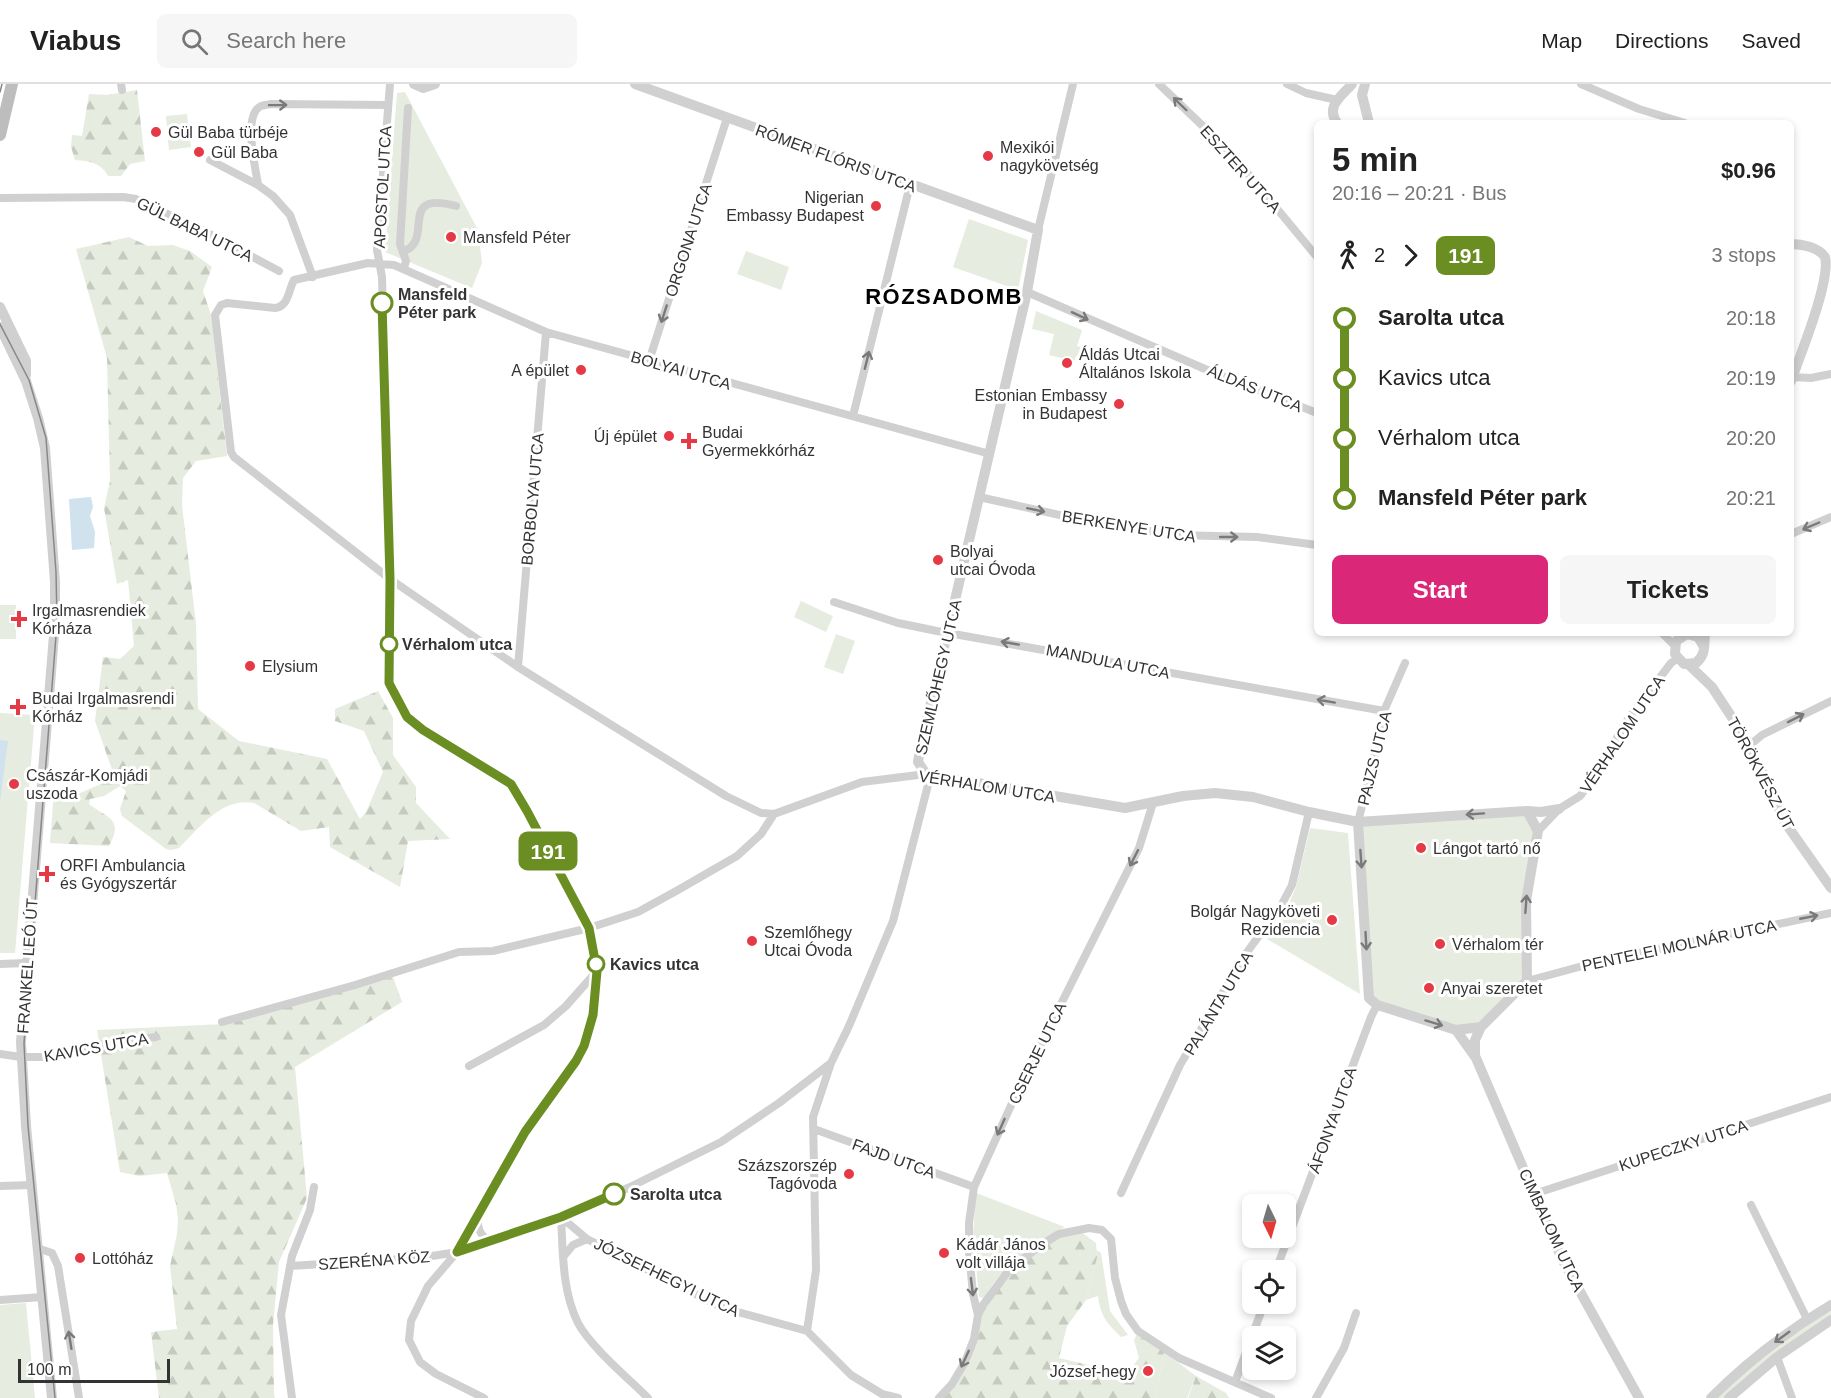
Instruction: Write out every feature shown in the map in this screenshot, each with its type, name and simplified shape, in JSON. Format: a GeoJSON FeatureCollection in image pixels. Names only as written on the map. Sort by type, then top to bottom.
{"type":"FeatureCollection","features":[{"type":"Feature","properties":{"kind":"main road"},"geometry":{"type":"LineString","coordinates":[[0,135],[12,84]]}},
{"type":"Feature","properties":{"kind":"street","name":"APOSTOL UTCA"},"geometry":{"type":"LineString","coordinates":[[390,84],[377,250],[381,264],[390,579],[389,683],[407,717],[423,730],[511,784],[589,928],[597,971],[593,1015],[584,1046],[576,1061],[532,1121],[457,1252],[428,1286],[411,1321],[409,1340],[420,1362],[436,1374],[484,1398]]}},
{"type":"Feature","properties":{"kind":"street"},"geometry":{"type":"LineString","coordinates":[[414,84],[423,87],[435,84]]}},
{"type":"Feature","properties":{"kind":"street","name":"RÓMER FLÓRIS UTCA"},"geometry":{"type":"LineString","coordinates":[[635,84],[1038,230]]}},
{"type":"Feature","properties":{"kind":"street","name":"SZEMLŐHEGY UTCA"},"geometry":{"type":"LineString","coordinates":[[807,1331],[816,1270],[813,1117],[831,1063],[849,1026],[892,921],[928,785],[926,774],[918,762],[920,750],[949,633],[1027,291],[1038,230],[1073,84]]}},
{"type":"Feature","properties":{"kind":"street","name":"ESZTER UTCA"},"geometry":{"type":"LineString","coordinates":[[1160,84],[1231,153],[1314,253]]}},
{"type":"Feature","properties":{"kind":"street"},"geometry":{"type":"LineString","coordinates":[[1287,84],[1306,93],[1337,102],[1358,97],[1365,116]]}},
{"type":"Feature","properties":{"kind":"street"},"geometry":{"type":"LineString","coordinates":[[1335,120],[1333,116],[1337,102],[1352,84]]}},
{"type":"Feature","properties":{"kind":"street"},"geometry":{"type":"LineString","coordinates":[[1365,84],[1362,95],[1365,116]]}},
{"type":"Feature","properties":{"kind":"street"},"geometry":{"type":"LineString","coordinates":[[1581,84],[1639,109],[1675,120]]}},
{"type":"Feature","properties":{"kind":"street"},"geometry":{"type":"LineString","coordinates":[[258,185],[251,123],[260,106],[270,104],[388,105]]}},
{"type":"Feature","properties":{"kind":"street"},"geometry":{"type":"LineString","coordinates":[[404,268],[406,261],[404,251],[399,244],[408,108]]}},
{"type":"Feature","properties":{"kind":"street","name":"ORGONA UTCA"},"geometry":{"type":"LineString","coordinates":[[649,361],[727,118]]}},
{"type":"Feature","properties":{"kind":"street"},"geometry":{"type":"LineString","coordinates":[[210,160],[258,185],[273,196],[290,215],[314,277]]}},
{"type":"Feature","properties":{"kind":"street"},"geometry":{"type":"LineString","coordinates":[[853,417],[910,185]]}},
{"type":"Feature","properties":{"kind":"street","name":"GÜL BABA UTCA"},"geometry":{"type":"LineString","coordinates":[[0,198],[123,196],[136,199],[204,231],[279,271]]}},
{"type":"Feature","properties":{"kind":"street"},"geometry":{"type":"LineString","coordinates":[[404,251],[410,249],[416,240],[419,212],[423,206],[431,202],[456,206]]}},
{"type":"Feature","properties":{"kind":"street"},"geometry":{"type":"LineString","coordinates":[[1794,245],[1811,248],[1828,256],[1825,296],[1794,374]]}},
{"type":"Feature","properties":{"kind":"street"},"geometry":{"type":"LineString","coordinates":[[222,1022],[355,985],[459,952],[493,951],[589,928],[638,912],[737,856],[761,834],[774,814],[761,813],[726,796],[518,667],[390,579],[234,457],[231,452],[215,315],[217,310],[221,305],[227,303],[282,307],[286,303],[294,280],[368,263],[381,264]]}},
{"type":"Feature","properties":{"kind":"street","name":"BOLYAI UTCA"},"geometry":{"type":"LineString","coordinates":[[381,264],[404,268],[546,332],[990,454]]}},
{"type":"Feature","properties":{"kind":"street","name":"ÁLDÁS UTCA"},"geometry":{"type":"LineString","coordinates":[[1027,291],[1183,360],[1314,412]]}},
{"type":"Feature","properties":{"kind":"street","name":"FRANKEL LEÓ ÚT"},"geometry":{"type":"LineString","coordinates":[[0,307],[26,361],[26,381]]}},
{"type":"Feature","properties":{"kind":"street","name":"FRANKEL LEÓ ÚT"},"geometry":{"type":"LineString","coordinates":[[0,327],[26,381],[45,448],[55,596],[55,623],[26,963],[21,1057],[52,1398]]}},
{"type":"Feature","properties":{"kind":"street","name":"BORBOLYA UTCA"},"geometry":{"type":"LineString","coordinates":[[518,667],[546,332]]}},
{"type":"Feature","properties":{"kind":"street"},"geometry":{"type":"LineString","coordinates":[[1794,379],[1831,374]]}},
{"type":"Feature","properties":{"kind":"street","name":"BERKENYE UTCA"},"geometry":{"type":"LineString","coordinates":[[979,497],[1073,518],[1174,535],[1257,537],[1314,545]]}},
{"type":"Feature","properties":{"kind":"street"},"geometry":{"type":"LineString","coordinates":[[1794,533],[1831,517]]}},
{"type":"Feature","properties":{"kind":"street","name":"MANDULA UTCA"},"geometry":{"type":"LineString","coordinates":[[834,602],[898,623],[1384,711]]}},
{"type":"Feature","properties":{"kind":"street"},"geometry":{"type":"LineString","coordinates":[[1665,636],[1674,645],[1677,659],[1689,665],[1700,661],[1704,650],[1698,637],[1694,636]]}},
{"type":"Feature","properties":{"kind":"street"},"geometry":{"type":"LineString","coordinates":[[1674,645],[1683,636]]}},
{"type":"Feature","properties":{"kind":"street","name":"TÖRÖKVÉSZ ÚT"},"geometry":{"type":"LineString","coordinates":[[1705,636],[1704,650],[1712,687]]}},
{"type":"Feature","properties":{"kind":"street","name":"VÉRHALOM UTCA"},"geometry":{"type":"LineString","coordinates":[[1538,831],[1559,809],[1580,796],[1597,773],[1626,722],[1671,663],[1677,659]]}},
{"type":"Feature","properties":{"kind":"street","name":"PAJZS UTCA"},"geometry":{"type":"LineString","coordinates":[[1358,822],[1384,711],[1406,663]]}},
{"type":"Feature","properties":{"kind":"street","name":"TÖRÖKVÉSZ ÚT"},"geometry":{"type":"LineString","coordinates":[[1689,665],[1712,687],[1750,745],[1784,821],[1831,888]]}},
{"type":"Feature","properties":{"kind":"street"},"geometry":{"type":"LineString","coordinates":[[1750,745],[1762,735],[1831,701]]}},
{"type":"Feature","properties":{"kind":"street","name":"VÉRHALOM UTCA"},"geometry":{"type":"LineString","coordinates":[[774,814],[862,782],[926,774],[1125,808],[1183,796],[1215,794],[1252,797],[1358,822]]}},
{"type":"Feature","properties":{"kind":"street","name":"CSERJE UTCA"},"geometry":{"type":"LineString","coordinates":[[978,1315],[973,1294],[969,1252],[969,1223],[974,1187],[1019,1088],[1139,848],[1153,803]]}},
{"type":"Feature","properties":{"kind":"street"},"geometry":{"type":"LineString","coordinates":[[1481,1028],[1456,1030],[1377,1005],[1369,998],[1358,822],[1559,809]]}},
{"type":"Feature","properties":{"kind":"street"},"geometry":{"type":"LineString","coordinates":[[1475,1056],[1475,1040],[1481,1028],[1527,981],[1526,901],[1538,831],[1527,810]]}},
{"type":"Feature","properties":{"kind":"street","name":"PALÁNTA UTCA"},"geometry":{"type":"LineString","coordinates":[[1121,1193],[1180,1065],[1245,955],[1282,904],[1292,885],[1309,812]]}},
{"type":"Feature","properties":{"kind":"street","name":"PENTELEI MOLNÁR UTCA"},"geometry":{"type":"LineString","coordinates":[[1527,981],[1601,961],[1831,913]]}},
{"type":"Feature","properties":{"kind":"street"},"geometry":{"type":"LineString","coordinates":[[0,964],[26,963]]}},
{"type":"Feature","properties":{"kind":"street"},"geometry":{"type":"LineString","coordinates":[[469,1066],[544,1025],[597,971]]}},
{"type":"Feature","properties":{"kind":"street","name":"ÁFONYA UTCA"},"geometry":{"type":"LineString","coordinates":[[1280,1260],[1377,1005]]}},
{"type":"Feature","properties":{"kind":"street","name":"CIMBALOM UTCA"},"geometry":{"type":"LineString","coordinates":[[1456,1030],[1475,1056],[1562,1258],[1639,1398]]}},
{"type":"Feature","properties":{"kind":"street","name":"KAVICS UTCA"},"geometry":{"type":"LineString","coordinates":[[0,1054],[50,1057],[98,1046],[156,1037]]}},
{"type":"Feature","properties":{"kind":"street"},"geometry":{"type":"LineString","coordinates":[[457,1252],[561,1217],[630,1187],[721,1142],[831,1063]]}},
{"type":"Feature","properties":{"kind":"street","name":"KUPECZKY UTCA"},"geometry":{"type":"LineString","coordinates":[[1534,1194],[1831,1097]]}},
{"type":"Feature","properties":{"kind":"street","name":"FAJD UTCA"},"geometry":{"type":"LineString","coordinates":[[813,1129],[974,1187]]}},
{"type":"Feature","properties":{"kind":"street"},"geometry":{"type":"LineString","coordinates":[[0,1186],[32,1185]]}},
{"type":"Feature","properties":{"kind":"street"},"geometry":{"type":"LineString","coordinates":[[292,1398],[280,1315],[290,1266],[310,1210],[314,1187]]}},
{"type":"Feature","properties":{"kind":"street"},"geometry":{"type":"LineString","coordinates":[[1751,1206],[1807,1320]]}},
{"type":"Feature","properties":{"kind":"street"},"geometry":{"type":"LineString","coordinates":[[477,1216],[478,1230],[484,1238],[490,1241]]}},
{"type":"Feature","properties":{"kind":"street"},"geometry":{"type":"LineString","coordinates":[[561,1217],[565,1279],[578,1323],[589,1339],[648,1398]]}},
{"type":"Feature","properties":{"kind":"street","name":"JÓZSEFHEGYI UTCA"},"geometry":{"type":"LineString","coordinates":[[561,1217],[587,1239],[723,1308],[807,1331],[851,1375],[880,1396],[898,1398]]}},
{"type":"Feature","properties":{"kind":"street"},"geometry":{"type":"LineString","coordinates":[[939,1398],[952,1384],[965,1362],[974,1339],[978,1315],[1009,1270],[1059,1234],[1089,1228],[1102,1230],[1111,1239],[1115,1278],[1121,1301],[1126,1314],[1138,1331],[1179,1358],[1271,1398]]}},
{"type":"Feature","properties":{"kind":"street"},"geometry":{"type":"LineString","coordinates":[[563,1257],[573,1245],[587,1239]]}},
{"type":"Feature","properties":{"kind":"street"},"geometry":{"type":"LineString","coordinates":[[37,1244],[40,1249],[52,1253],[58,1266],[79,1398]]}},
{"type":"Feature","properties":{"kind":"street","name":"SZERÉNA KÖZ"},"geometry":{"type":"LineString","coordinates":[[290,1266],[420,1258],[457,1252]]}},
{"type":"Feature","properties":{"kind":"street"},"geometry":{"type":"LineString","coordinates":[[0,1300],[42,1297]]}},
{"type":"Feature","properties":{"kind":"street"},"geometry":{"type":"LineString","coordinates":[[1711,1398],[1770,1346],[1831,1305]]}},
{"type":"Feature","properties":{"kind":"street"},"geometry":{"type":"LineString","coordinates":[[1316,1398],[1344,1348],[1356,1313]]}},
{"type":"Feature","properties":{"kind":"street"},"geometry":{"type":"LineString","coordinates":[[1235,1382],[1260,1314]]}},
{"type":"Feature","properties":{"kind":"street"},"geometry":{"type":"LineString","coordinates":[[1729,1398],[1777,1357],[1831,1320]]}},
{"type":"Feature","properties":{"kind":"street"},"geometry":{"type":"LineString","coordinates":[[1777,1357],[1792,1398]]}},
{"type":"Feature","properties":{"kind":"green space"},"geometry":{"type":"Polygon","coordinates":[[[137,90],[145,161],[130,164],[121,176],[108,176],[102,168],[94,164],[75,160],[71,147],[72,135],[82,136],[89,94],[107,95],[137,90]]]}},
{"type":"Feature","properties":{"kind":"green space","name":"Mansfeld Péter park"},"geometry":{"type":"Polygon","coordinates":[[[405,92],[478,230],[482,263],[472,288],[385,252],[397,93],[405,92]]]}},
{"type":"Feature","properties":{"kind":"green space"},"geometry":{"type":"Polygon","coordinates":[[[187,114],[191,147],[169,150],[168,140],[174,136],[174,130],[170,126],[167,127],[166,116],[187,114]]]}},
{"type":"Feature","properties":{"kind":"green space"},"geometry":{"type":"Polygon","coordinates":[[[969,219],[1028,240],[1018,290],[953,267],[969,219]]]}},
{"type":"Feature","properties":{"kind":"green space"},"geometry":{"type":"Polygon","coordinates":[[[129,237],[148,246],[173,245],[190,251],[212,267],[203,291],[211,315],[227,456],[196,461],[183,478],[182,505],[196,624],[198,709],[239,741],[327,759],[360,819],[366,812],[383,772],[364,731],[335,721],[335,709],[378,691],[393,718],[393,755],[416,787],[416,803],[450,839],[408,841],[400,887],[330,847],[329,827],[301,831],[254,803],[242,802],[222,809],[212,815],[179,848],[166,849],[122,816],[120,809],[126,791],[120,786],[104,796],[90,799],[89,804],[108,816],[114,824],[115,830],[109,846],[50,843],[54,791],[73,796],[115,778],[95,721],[103,657],[120,659],[134,646],[128,580],[117,584],[104,508],[110,481],[107,358],[76,249],[129,237]]]}},
{"type":"Feature","properties":{"kind":"green space"},"geometry":{"type":"Polygon","coordinates":[[[746,251],[789,267],[781,290],[737,274],[746,251]]]}},
{"type":"Feature","properties":{"kind":"green space"},"geometry":{"type":"Polygon","coordinates":[[[1036,311],[1082,330],[1077,346],[1088,350],[1086,358],[1076,356],[1074,361],[1049,355],[1054,334],[1032,329],[1036,311]]]}},
{"type":"Feature","properties":{"kind":"green space"},"geometry":{"type":"Polygon","coordinates":[[[801,601],[833,616],[826,632],[794,617],[801,601]]]}},
{"type":"Feature","properties":{"kind":"green space"},"geometry":{"type":"Polygon","coordinates":[[[0,605],[16,605],[16,639],[0,639],[0,605]]]}},
{"type":"Feature","properties":{"kind":"green space"},"geometry":{"type":"Polygon","coordinates":[[[836,634],[855,641],[843,674],[824,667],[836,634]]]}},
{"type":"Feature","properties":{"kind":"green space","name":"Császár-Komjádi uszoda"},"geometry":{"type":"Polygon","coordinates":[[[0,713],[35,715],[15,953],[0,953],[0,713]]]}},
{"type":"Feature","properties":{"kind":"green space","name":"Vérhalom tér"},"geometry":{"type":"Polygon","coordinates":[[[1527,811],[1534,821],[1529,873],[1527,981],[1489,1022],[1456,1030],[1369,998],[1358,822],[1527,811]]]}},
{"type":"Feature","properties":{"kind":"green space"},"geometry":{"type":"Polygon","coordinates":[[[1310,828],[1348,833],[1360,994],[1267,939],[1287,908],[1296,887],[1310,828]]]}},
{"type":"Feature","properties":{"kind":"green space"},"geometry":{"type":"Polygon","coordinates":[[[393,977],[402,1002],[295,1067],[307,1198],[279,1262],[273,1325],[275,1398],[159,1398],[151,1332],[177,1329],[170,1266],[177,1234],[176,1204],[167,1173],[139,1176],[120,1172],[97,1030],[225,1024],[393,977]]]}},
{"type":"Feature","properties":{"kind":"green space"},"geometry":{"type":"Polygon","coordinates":[[[976,1193],[1065,1227],[1009,1265],[984,1298],[979,1297],[973,1235],[976,1193]]]}},
{"type":"Feature","properties":{"kind":"green space"},"geometry":{"type":"Polygon","coordinates":[[[1077,1229],[1096,1243],[1097,1258],[1086,1300],[1067,1326],[1059,1358],[1127,1374],[1139,1358],[1134,1340],[1137,1334],[1164,1352],[1155,1398],[939,1398],[965,1362],[978,1315],[993,1291],[1041,1245],[1077,1229]]]}},
{"type":"Feature","properties":{"kind":"green space"},"geometry":{"type":"Polygon","coordinates":[[[1096,1250],[1101,1253],[1110,1311],[1128,1335],[1121,1337],[1108,1323],[1098,1296],[1086,1300],[1097,1258],[1096,1250]]]}},
{"type":"Feature","properties":{"kind":"green space"},"geometry":{"type":"Polygon","coordinates":[[[26,1303],[35,1398],[0,1398],[0,1305],[26,1303]]]}},
{"type":"Feature","properties":{"kind":"green space"},"geometry":{"type":"Polygon","coordinates":[[[1831,1311],[1831,1316],[1724,1398],[1717,1398],[1771,1351],[1831,1311]]]}},
{"type":"Feature","properties":{"kind":"green space"},"geometry":{"type":"Polygon","coordinates":[[[1164,1352],[1196,1376],[1187,1398],[1155,1398],[1164,1352]]]}},
{"type":"Feature","properties":{"kind":"green space"},"geometry":{"type":"Polygon","coordinates":[[[1196,1376],[1226,1393],[1229,1398],[1188,1398],[1196,1376]]]}},
{"type":"Feature","properties":{"kind":"water"},"geometry":{"type":"Polygon","coordinates":[[[91,497],[93,507],[90,516],[95,532],[94,548],[72,550],[69,499],[91,497]]]}},
{"type":"Feature","properties":{"kind":"water"},"geometry":{"type":"Polygon","coordinates":[[[0,740],[8,741],[0,802],[0,740]]]}},
{"type":"Feature","properties":{"kind":"tram line"},"geometry":{"type":"LineString","coordinates":[[0,92],[2,84]]}},
{"type":"Feature","properties":{"kind":"tram line"},"geometry":{"type":"LineString","coordinates":[[0,324],[29,380],[46,438],[56,572],[57,623],[24,1043],[28,1126],[55,1398]]}},
{"type":"Feature","properties":{"kind":"bus line","name":"191"},"geometry":{"type":"LineString","coordinates":[[382,303],[390,579],[389,683],[407,717],[423,730],[511,784],[589,928],[597,971],[593,1015],[584,1046],[576,1061],[525,1132],[457,1252],[561,1217],[614,1194]]}},
{"type":"Feature","properties":{"kind":"place","name":"Gül Baba türbéje"},"geometry":{"type":"Point","coordinates":[156,132]}},
{"type":"Feature","properties":{"kind":"place","name":"Gül Baba"},"geometry":{"type":"Point","coordinates":[199,152]}},
{"type":"Feature","properties":{"kind":"place","name":"Mexikói nagykövetség"},"geometry":{"type":"Point","coordinates":[988,156]}},
{"type":"Feature","properties":{"kind":"place","name":"Nigerian Embassy Budapest"},"geometry":{"type":"Point","coordinates":[876,206]}},
{"type":"Feature","properties":{"kind":"place","name":"Mansfeld Péter"},"geometry":{"type":"Point","coordinates":[451,237]}},
{"type":"Feature","properties":{"kind":"place","name":"Mansfeld Péter park"},"geometry":{"type":"Point","coordinates":[382,303]}},
{"type":"Feature","properties":{"kind":"place","name":"Áldás Utcai Általános Iskola"},"geometry":{"type":"Point","coordinates":[1067,363]}},
{"type":"Feature","properties":{"kind":"place","name":"A épület"},"geometry":{"type":"Point","coordinates":[581,370]}},
{"type":"Feature","properties":{"kind":"place","name":"Estonian Embassy in Budapest"},"geometry":{"type":"Point","coordinates":[1119,404]}},
{"type":"Feature","properties":{"kind":"place","name":"Új épület"},"geometry":{"type":"Point","coordinates":[669,436]}},
{"type":"Feature","properties":{"kind":"place","name":"Budai Gyermekkórház"},"geometry":{"type":"Point","coordinates":[689,441]}},
{"type":"Feature","properties":{"kind":"place","name":"Bolyai utcai Óvoda"},"geometry":{"type":"Point","coordinates":[938,560]}},
{"type":"Feature","properties":{"kind":"place","name":"Irgalmasrendiek Kórháza"},"geometry":{"type":"Point","coordinates":[19,619]}},
{"type":"Feature","properties":{"kind":"place","name":"Vérhalom utca"},"geometry":{"type":"Point","coordinates":[389,644]}},
{"type":"Feature","properties":{"kind":"place","name":"Elysium"},"geometry":{"type":"Point","coordinates":[250,666]}},
{"type":"Feature","properties":{"kind":"place","name":"Budai Irgalmasrendi Kórház"},"geometry":{"type":"Point","coordinates":[18,707]}},
{"type":"Feature","properties":{"kind":"place","name":"Császár-Komjádi uszoda"},"geometry":{"type":"Point","coordinates":[14,784]}},
{"type":"Feature","properties":{"kind":"place","name":"Lángot tartó nő"},"geometry":{"type":"Point","coordinates":[1421,848]}},
{"type":"Feature","properties":{"kind":"place","name":"ORFI Ambulancia és Gyógyszertár"},"geometry":{"type":"Point","coordinates":[47,874]}},
{"type":"Feature","properties":{"kind":"place","name":"Bolgár Nagyköveti Rezidencia"},"geometry":{"type":"Point","coordinates":[1332,920]}},
{"type":"Feature","properties":{"kind":"place","name":"Szemlőhegy Utcai Óvoda"},"geometry":{"type":"Point","coordinates":[752,941]}},
{"type":"Feature","properties":{"kind":"place","name":"Vérhalom tér"},"geometry":{"type":"Point","coordinates":[1440,944]}},
{"type":"Feature","properties":{"kind":"place","name":"Kavics utca"},"geometry":{"type":"Point","coordinates":[596,964]}},
{"type":"Feature","properties":{"kind":"place","name":"Anyai szeretet"},"geometry":{"type":"Point","coordinates":[1429,988]}},
{"type":"Feature","properties":{"kind":"place","name":"Százszorszép Tagóvoda"},"geometry":{"type":"Point","coordinates":[849,1174]}},
{"type":"Feature","properties":{"kind":"place","name":"Sarolta utca"},"geometry":{"type":"Point","coordinates":[614,1194]}},
{"type":"Feature","properties":{"kind":"place","name":"Kádár János volt villája"},"geometry":{"type":"Point","coordinates":[944,1253]}},
{"type":"Feature","properties":{"kind":"place","name":"Lottóház"},"geometry":{"type":"Point","coordinates":[80,1258]}},
{"type":"Feature","properties":{"kind":"place","name":"József-hegy"},"geometry":{"type":"Point","coordinates":[1148,1371]}},
{"type":"Feature","properties":{"kind":"district","name":"RÓZSADOMB"},"geometry":{"type":"Point","coordinates":[944,296]}}]}
